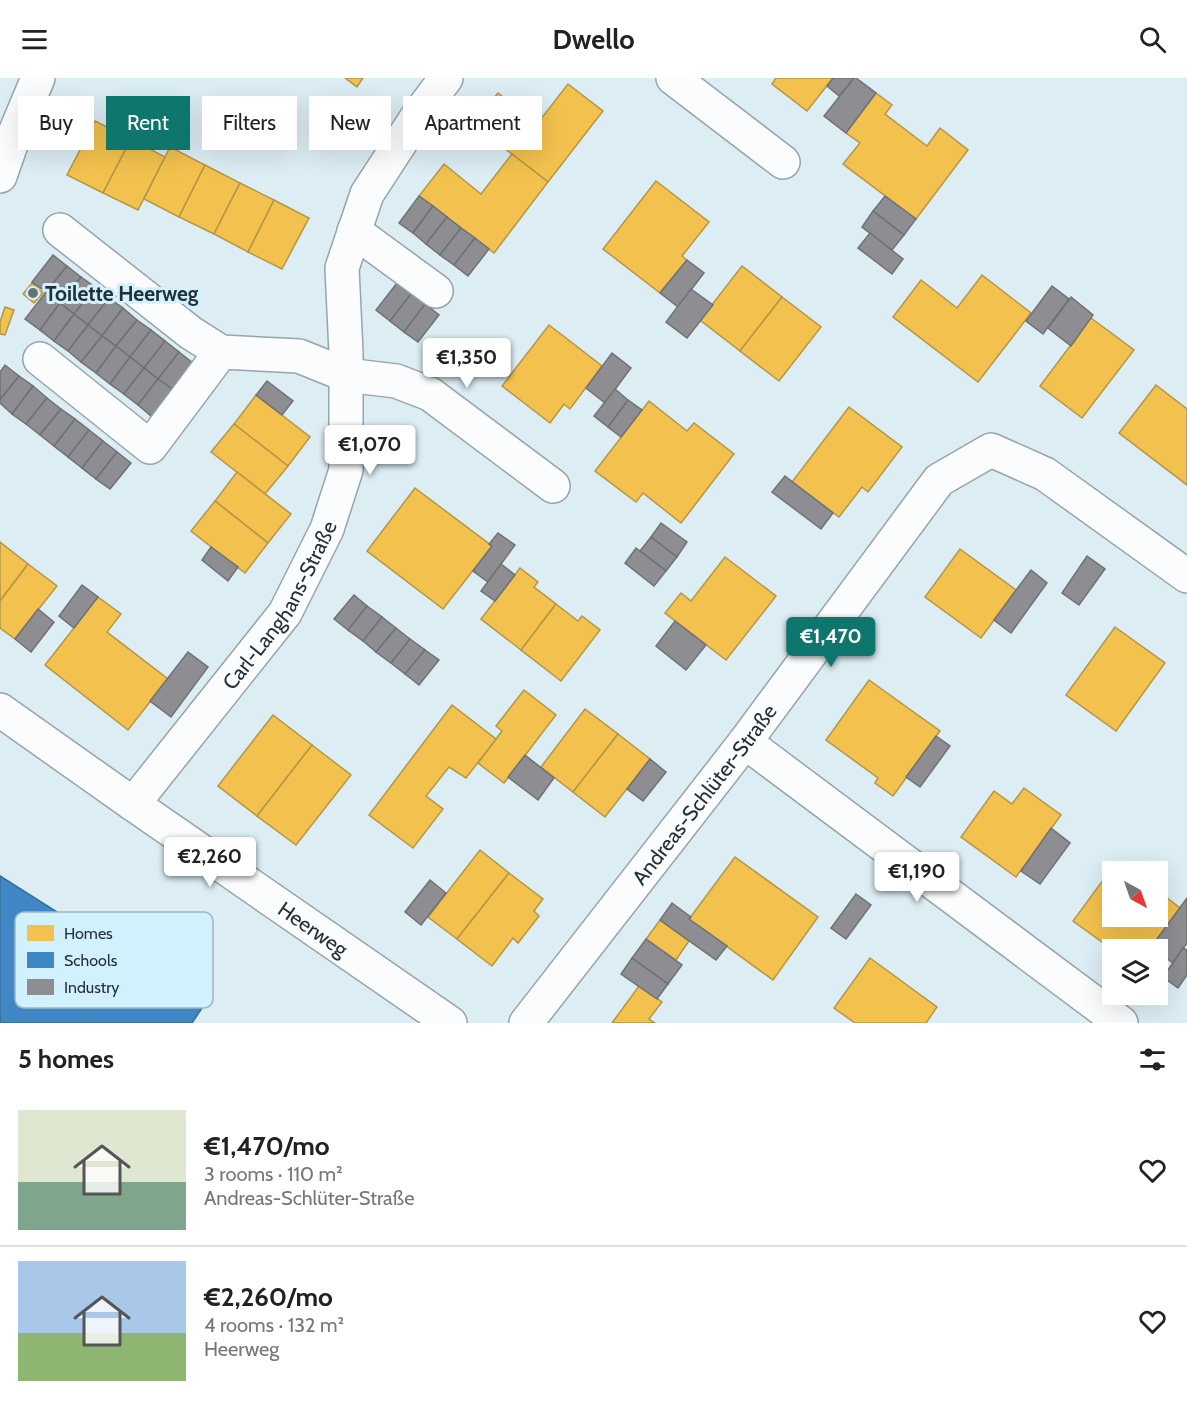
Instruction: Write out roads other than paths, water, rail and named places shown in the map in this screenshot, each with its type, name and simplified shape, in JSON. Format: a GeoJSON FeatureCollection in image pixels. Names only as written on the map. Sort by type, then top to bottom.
{"type":"FeatureCollection","features":[{"type":"Feature","properties":{"kind":"street"},"geometry":{"type":"LineString","coordinates":[[0,176],[38,78]]}},
{"type":"Feature","properties":{"kind":"street","name":"Carl-Langhans-Straße"},"geometry":{"type":"LineString","coordinates":[[133,804],[285,613],[327,529],[346,470],[346,352],[342,268],[367,194],[419,114],[446,78]]}},
{"type":"Feature","properties":{"kind":"street"},"geometry":{"type":"LineString","coordinates":[[674,78],[783,162]]}},
{"type":"Feature","properties":{"kind":"street"},"geometry":{"type":"LineString","coordinates":[[60,230],[191,333],[222,352],[299,356],[346,375],[396,381],[430,394],[553,486]]}},
{"type":"Feature","properties":{"kind":"street"},"geometry":{"type":"LineString","coordinates":[[354,231],[436,291]]}},
{"type":"Feature","properties":{"kind":"street"},"geometry":{"type":"LineString","coordinates":[[40,359],[150,447],[222,352]]}},
{"type":"Feature","properties":{"kind":"street","name":"Andreas-Schlüter-Straße"},"geometry":{"type":"LineString","coordinates":[[526,1023],[745,742],[939,480],[991,450],[1045,474],[1187,576]]}},
{"type":"Feature","properties":{"kind":"street","name":"Heerweg"},"geometry":{"type":"LineString","coordinates":[[0,710],[450,1023]]}},
{"type":"Feature","properties":{"kind":"street"},"geometry":{"type":"LineString","coordinates":[[745,742],[1121,1023]]}},
{"type":"Feature","properties":{"kind":"place","name":"Toilette Heerweg"},"geometry":{"type":"Point","coordinates":[33,293]}}]}
